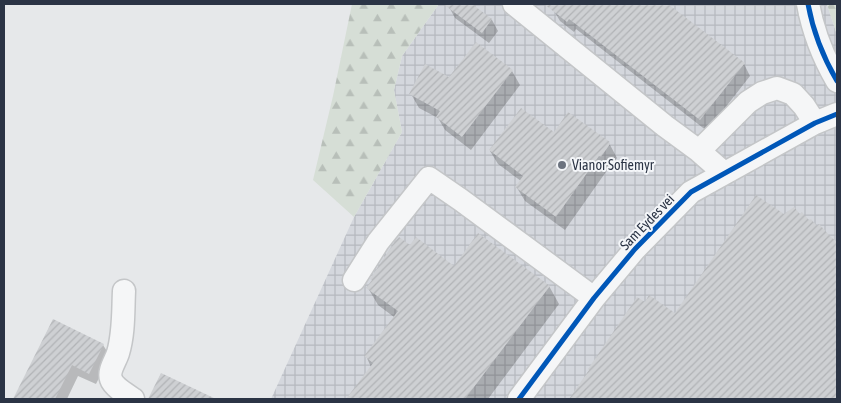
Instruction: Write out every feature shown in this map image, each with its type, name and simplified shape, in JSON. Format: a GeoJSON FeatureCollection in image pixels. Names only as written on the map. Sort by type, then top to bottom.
{"type":"FeatureCollection","features":[{"type":"Feature","properties":{"kind":"street"},"geometry":{"type":"LineString","coordinates":[[514,4],[724,173]]}},
{"type":"Feature","properties":{"kind":"street"},"geometry":{"type":"LineString","coordinates":[[808,4],[812,22],[827,64],[837,81]]}},
{"type":"Feature","properties":{"kind":"street"},"geometry":{"type":"LineString","coordinates":[[699,151],[748,102],[762,93],[777,88],[792,94],[804,106],[815,122]]}},
{"type":"Feature","properties":{"kind":"street","name":"Sam Eydes vei"},"geometry":{"type":"LineString","coordinates":[[519,399],[594,298],[635,249],[691,192],[815,122],[837,114]]}},
{"type":"Feature","properties":{"kind":"street"},"geometry":{"type":"LineString","coordinates":[[354,280],[378,242],[429,178],[594,298]]}},
{"type":"Feature","properties":{"kind":"street"},"geometry":{"type":"LineString","coordinates":[[124,291],[122,331],[116,360],[110,373],[111,380],[122,392],[133,399]]}},
{"type":"Feature","properties":{"kind":"shaded area"},"geometry":{"type":"Polygon","coordinates":[[[439,4],[827,4],[837,35],[837,399],[271,399],[354,217],[402,132],[394,90],[402,56],[439,4]]]}},
{"type":"Feature","properties":{"kind":"green space"},"geometry":{"type":"Polygon","coordinates":[[[352,4],[439,4],[402,56],[394,90],[402,132],[354,217],[313,180],[352,4]]]}},
{"type":"Feature","properties":{"kind":"green space"},"geometry":{"type":"Polygon","coordinates":[[[827,4],[837,4],[837,35],[827,4]]]}},
{"type":"Feature","properties":{"kind":"building"},"geometry":{"type":"Polygon","coordinates":[[[443,4],[472,4],[492,19],[482,33],[443,4]]]}},
{"type":"Feature","properties":{"kind":"building"},"geometry":{"type":"Polygon","coordinates":[[[544,4],[668,4],[745,63],[700,120],[569,19],[567,22],[544,4]]]}},
{"type":"Feature","properties":{"kind":"building"},"geometry":{"type":"Polygon","coordinates":[[[476,42],[513,70],[462,137],[436,117],[440,111],[409,94],[425,64],[449,77],[476,42]]]}},
{"type":"Feature","properties":{"kind":"building"},"geometry":{"type":"Polygon","coordinates":[[[521,108],[554,132],[568,112],[610,142],[556,217],[515,187],[523,176],[489,150],[521,108]]]}},
{"type":"Feature","properties":{"kind":"building"},"geometry":{"type":"Polygon","coordinates":[[[756,195],[784,214],[794,207],[800,214],[802,212],[809,220],[811,219],[817,226],[819,224],[837,242],[837,399],[569,399],[637,297],[645,302],[649,295],[675,313],[756,195]]]}},
{"type":"Feature","properties":{"kind":"building"},"geometry":{"type":"Polygon","coordinates":[[[478,233],[550,286],[465,399],[346,399],[373,363],[364,356],[398,311],[366,288],[395,241],[399,237],[410,245],[416,237],[454,266],[478,233]]]}},
{"type":"Feature","properties":{"kind":"building"},"geometry":{"type":"Polygon","coordinates":[[[53,319],[104,344],[89,374],[72,365],[55,399],[13,399],[53,319]]]}},
{"type":"Feature","properties":{"kind":"building"},"geometry":{"type":"Polygon","coordinates":[[[161,373],[216,399],[148,399],[161,373]]]}},
{"type":"Feature","properties":{"kind":"cycle path"},"geometry":{"type":"LineString","coordinates":[[808,4],[819,44],[837,81]]}},
{"type":"Feature","properties":{"kind":"cycle path"},"geometry":{"type":"LineString","coordinates":[[519,399],[594,298],[635,249],[691,192],[815,123],[837,114]]}},
{"type":"Feature","properties":{"kind":"place","name":"Vianor Sofiemyr"},"geometry":{"type":"Point","coordinates":[562,165]}}]}
